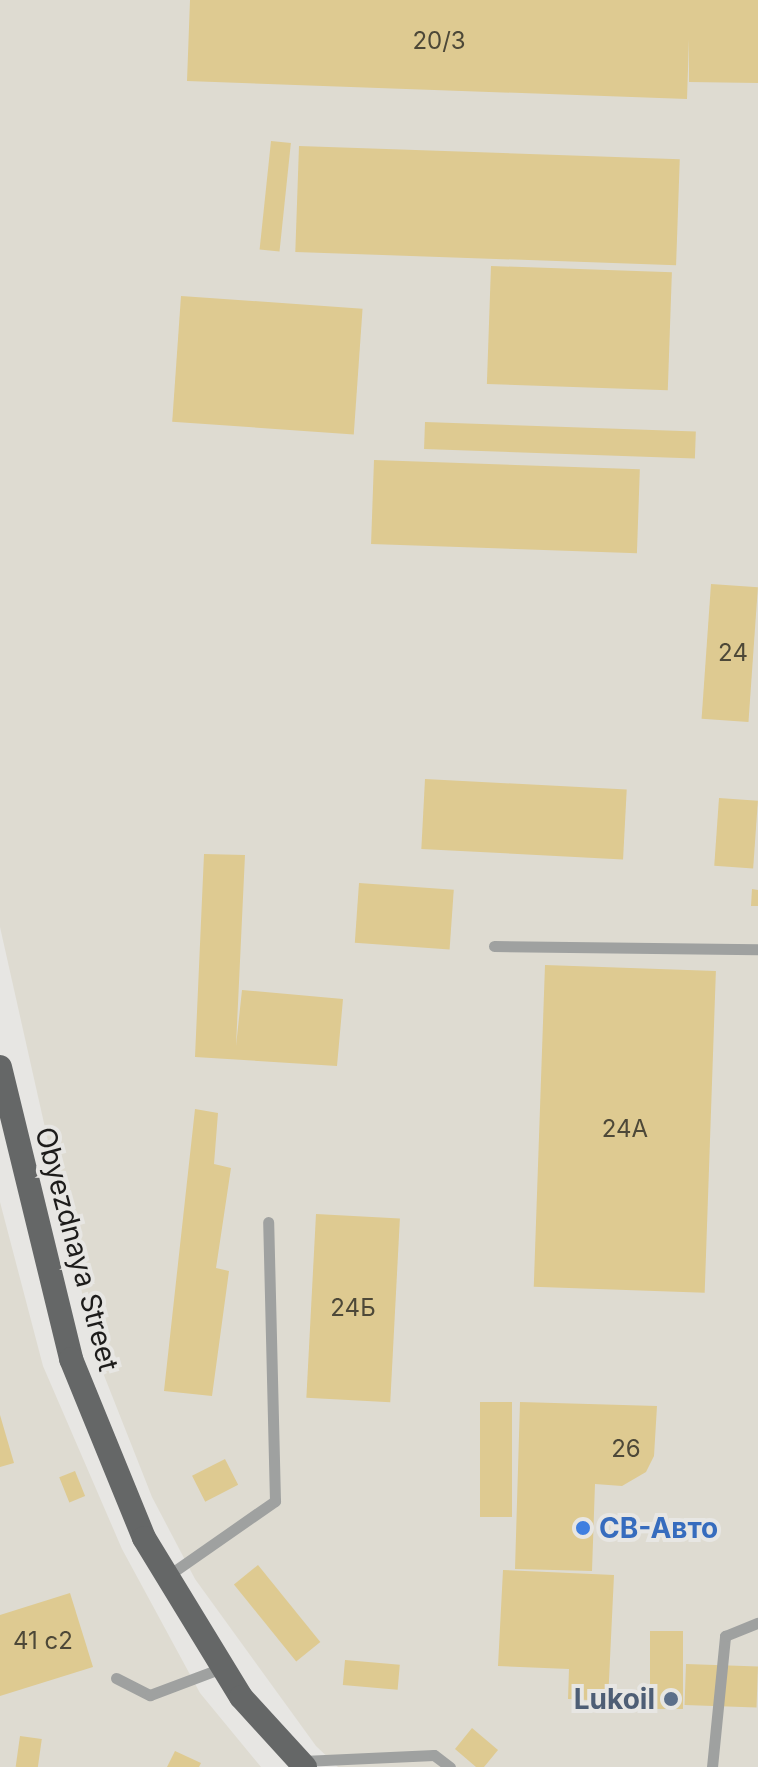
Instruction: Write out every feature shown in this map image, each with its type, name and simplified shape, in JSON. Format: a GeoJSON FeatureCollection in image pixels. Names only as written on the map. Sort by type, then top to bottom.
{"type":"FeatureCollection","features":[{"type":"Feature","properties":{"kind":"main road","name":"Obyezdnaya Street"},"geometry":{"type":"LineString","coordinates":[[0,1067],[71,1359],[144,1538],[222,1668],[302,1764]]}},
{"type":"Feature","properties":{"kind":"lane"},"geometry":{"type":"LineString","coordinates":[[494,946],[758,949]]}},
{"type":"Feature","properties":{"kind":"lane"},"geometry":{"type":"LineString","coordinates":[[166,1577],[275,1501],[268,1222]]}},
{"type":"Feature","properties":{"kind":"lane"},"geometry":{"type":"LineString","coordinates":[[712,1767],[725,1636],[758,1623]]}},
{"type":"Feature","properties":{"kind":"lane"},"geometry":{"type":"LineString","coordinates":[[116,1678],[150,1695],[222,1668]]}},
{"type":"Feature","properties":{"kind":"lane"},"geometry":{"type":"LineString","coordinates":[[302,1764],[434,1755],[450,1767]]}},
{"type":"Feature","properties":{"kind":"shaded area"},"geometry":{"type":"Polygon","coordinates":[[[0,0],[758,0],[758,1767],[338,1767],[316,1746],[195,1579],[152,1497],[96,1355],[0,927],[0,0]]]}},
{"type":"Feature","properties":{"kind":"shaded area"},"geometry":{"type":"Polygon","coordinates":[[[0,1202],[43,1366],[122,1549],[200,1693],[261,1767],[0,1767],[0,1202]]]}},
{"type":"Feature","properties":{"kind":"building"},"geometry":{"type":"Polygon","coordinates":[[[190,0],[758,0],[758,83],[689,82],[689,39],[687,99],[187,81],[190,0]]]}},
{"type":"Feature","properties":{"kind":"building"},"geometry":{"type":"Polygon","coordinates":[[[271,141],[291,143],[279,251],[260,249],[271,141]]]}},
{"type":"Feature","properties":{"kind":"building"},"geometry":{"type":"Polygon","coordinates":[[[299,146],[680,159],[676,265],[295,252],[299,146]]]}},
{"type":"Feature","properties":{"kind":"building"},"geometry":{"type":"Polygon","coordinates":[[[491,266],[672,272],[668,390],[487,384],[491,266]]]}},
{"type":"Feature","properties":{"kind":"building"},"geometry":{"type":"Polygon","coordinates":[[[181,296],[363,309],[354,434],[172,422],[181,296]]]}},
{"type":"Feature","properties":{"kind":"building"},"geometry":{"type":"Polygon","coordinates":[[[425,422],[696,431],[695,458],[424,449],[425,422]]]}},
{"type":"Feature","properties":{"kind":"building"},"geometry":{"type":"Polygon","coordinates":[[[374,460],[640,469],[637,553],[371,544],[374,460]]]}},
{"type":"Feature","properties":{"kind":"building"},"geometry":{"type":"Polygon","coordinates":[[[711,584],[758,587],[748,722],[702,719],[711,584]]]}},
{"type":"Feature","properties":{"kind":"building"},"geometry":{"type":"Polygon","coordinates":[[[425,779],[627,790],[623,859],[421,849],[425,779]]]}},
{"type":"Feature","properties":{"kind":"building"},"geometry":{"type":"Polygon","coordinates":[[[719,798],[758,801],[753,869],[714,866],[719,798]]]}},
{"type":"Feature","properties":{"kind":"building"},"geometry":{"type":"Polygon","coordinates":[[[204,854],[245,855],[236,1046],[242,990],[343,999],[337,1066],[195,1057],[204,854]]]}},
{"type":"Feature","properties":{"kind":"building"},"geometry":{"type":"Polygon","coordinates":[[[359,883],[454,890],[450,949],[355,943],[359,883]]]}},
{"type":"Feature","properties":{"kind":"building"},"geometry":{"type":"Polygon","coordinates":[[[752,889],[758,890],[758,906],[751,906],[752,889]]]}},
{"type":"Feature","properties":{"kind":"building"},"geometry":{"type":"Polygon","coordinates":[[[545,965],[716,971],[705,1293],[534,1287],[545,965]]]}},
{"type":"Feature","properties":{"kind":"building"},"geometry":{"type":"Polygon","coordinates":[[[195,1109],[218,1113],[214,1164],[231,1168],[216,1268],[229,1271],[212,1396],[164,1391],[195,1109]]]}},
{"type":"Feature","properties":{"kind":"building"},"geometry":{"type":"Polygon","coordinates":[[[316,1214],[400,1218],[390,1402],[306,1398],[316,1214]]]}},
{"type":"Feature","properties":{"kind":"building"},"geometry":{"type":"Polygon","coordinates":[[[480,1402],[512,1402],[512,1517],[480,1517],[480,1402]]]}},
{"type":"Feature","properties":{"kind":"building"},"geometry":{"type":"Polygon","coordinates":[[[520,1402],[657,1406],[654,1456],[646,1472],[622,1486],[595,1484],[592,1571],[515,1569],[520,1402]]]}},
{"type":"Feature","properties":{"kind":"building"},"geometry":{"type":"Polygon","coordinates":[[[0,1415],[14,1463],[0,1467],[0,1415]]]}},
{"type":"Feature","properties":{"kind":"building"},"geometry":{"type":"Polygon","coordinates":[[[225,1459],[238,1485],[205,1502],[192,1476],[225,1459]]]}},
{"type":"Feature","properties":{"kind":"building"},"geometry":{"type":"Polygon","coordinates":[[[75,1471],[85,1496],[69,1502],[59,1477],[75,1471]]]}},
{"type":"Feature","properties":{"kind":"building"},"geometry":{"type":"Polygon","coordinates":[[[258,1565],[320,1642],[296,1661],[234,1585],[258,1565]]]}},
{"type":"Feature","properties":{"kind":"building"},"geometry":{"type":"Polygon","coordinates":[[[503,1570],[614,1575],[608,1701],[568,1699],[569,1669],[498,1666],[503,1570]]]}},
{"type":"Feature","properties":{"kind":"building"},"geometry":{"type":"Polygon","coordinates":[[[70,1593],[93,1667],[0,1696],[0,1615],[70,1593]]]}},
{"type":"Feature","properties":{"kind":"building"},"geometry":{"type":"Polygon","coordinates":[[[650,1631],[683,1631],[683,1709],[650,1709],[650,1631]]]}},
{"type":"Feature","properties":{"kind":"building"},"geometry":{"type":"Polygon","coordinates":[[[345,1660],[400,1665],[398,1690],[343,1685],[345,1660]]]}},
{"type":"Feature","properties":{"kind":"building"},"geometry":{"type":"Polygon","coordinates":[[[686,1664],[758,1667],[757,1707],[685,1705],[686,1664]]]}},
{"type":"Feature","properties":{"kind":"building"},"geometry":{"type":"Polygon","coordinates":[[[472,1728],[498,1750],[484,1767],[476,1767],[455,1749],[472,1728]]]}},
{"type":"Feature","properties":{"kind":"building"},"geometry":{"type":"Polygon","coordinates":[[[20,1736],[42,1739],[38,1767],[16,1767],[20,1736]]]}},
{"type":"Feature","properties":{"kind":"building"},"geometry":{"type":"Polygon","coordinates":[[[175,1751],[201,1763],[199,1767],[167,1767],[175,1751]]]}},
{"type":"Feature","properties":{"kind":"place","name":"СВ-Авто"},"geometry":{"type":"Point","coordinates":[583,1528]}},
{"type":"Feature","properties":{"kind":"place","name":"Lukoil"},"geometry":{"type":"Point","coordinates":[671,1699]}}]}
